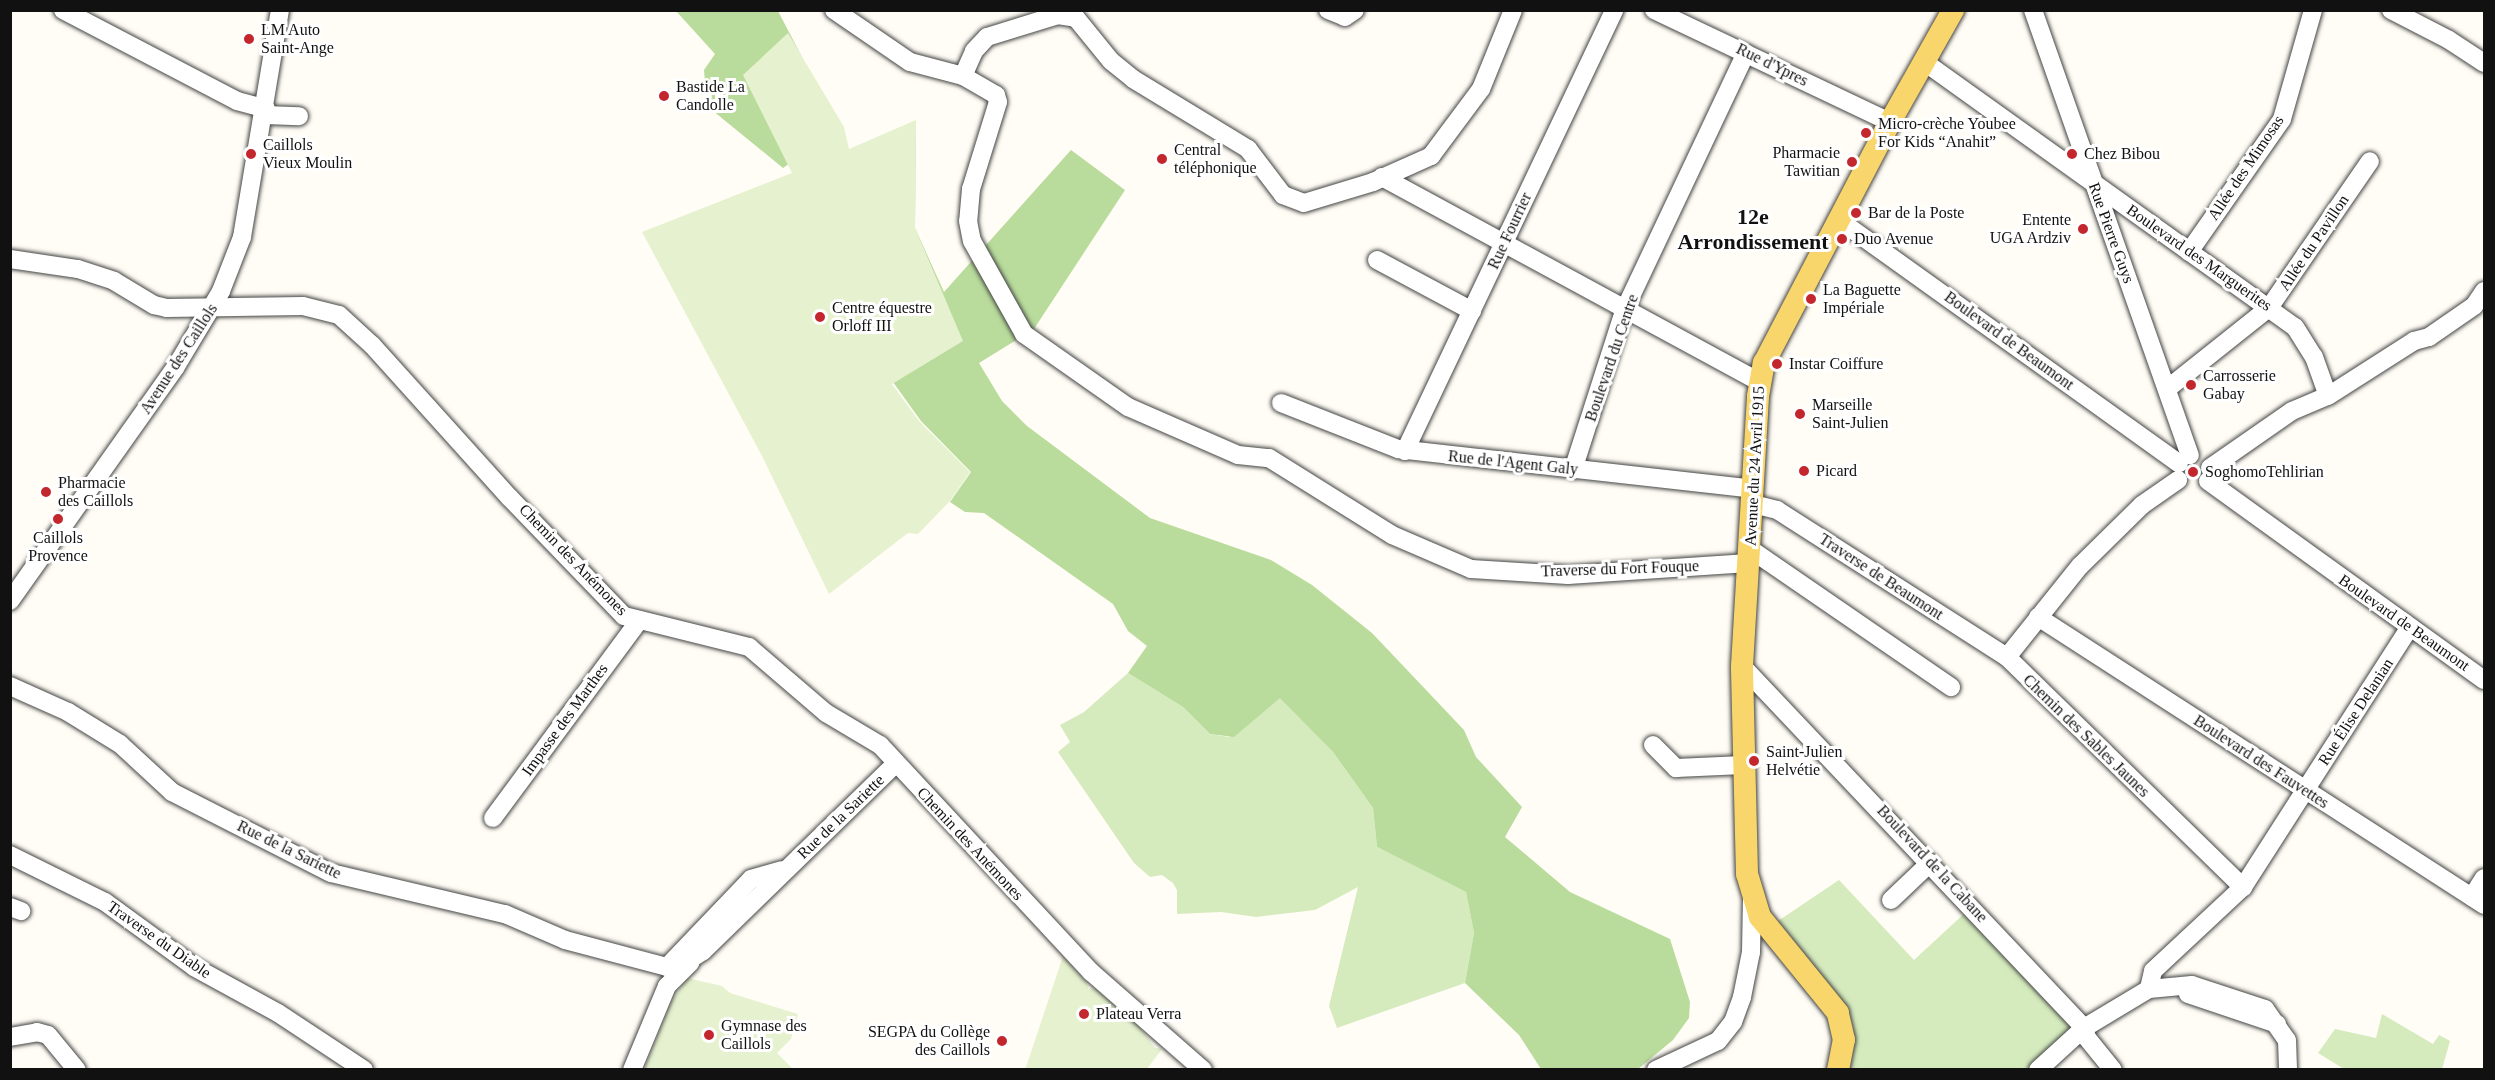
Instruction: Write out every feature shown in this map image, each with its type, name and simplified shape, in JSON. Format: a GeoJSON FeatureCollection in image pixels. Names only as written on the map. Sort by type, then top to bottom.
{"type":"FeatureCollection","features":[{"type":"Feature","properties":{"kind":"main road","name":"Avenue du 24 Avril 1915"},"geometry":{"type":"LineString","coordinates":[[1838,1070],[1844,1040],[1838,1013],[1765,925],[1752,897],[1747,874],[1742,666],[1760,382],[1764,363],[1890,122],[1953,10]]}},
{"type":"Feature","properties":{"kind":"street"},"geometry":{"type":"LineString","coordinates":[[63,10],[237,101],[266,112],[299,116]]}},
{"type":"Feature","properties":{"kind":"street","name":"Avenue des Caillols"},"geometry":{"type":"LineString","coordinates":[[10,601],[175,368],[212,310],[242,237],[266,112],[280,10]]}},
{"type":"Feature","properties":{"kind":"street","name":"Traverse du Fort Fouque"},"geometry":{"type":"LineString","coordinates":[[834,10],[910,62],[963,76],[996,95],[998,102],[971,189],[968,221],[972,241],[1024,334],[1128,407],[1238,455],[1269,458],[1392,535],[1471,568],[1568,575],[1749,556]]}},
{"type":"Feature","properties":{"kind":"street"},"geometry":{"type":"LineString","coordinates":[[1328,10],[1345,17],[1355,10]]}},
{"type":"Feature","properties":{"kind":"street"},"geometry":{"type":"LineString","coordinates":[[963,76],[974,51],[987,37],[1046,17],[1076,18],[1111,61],[1133,79],[1248,149],[1283,195],[1294,202],[1304,203],[1382,177],[1431,156],[1444,143],[1481,89],[1513,10]]}},
{"type":"Feature","properties":{"kind":"street","name":"Rue Fourrier"},"geometry":{"type":"LineString","coordinates":[[1405,451],[1614,10]]}},
{"type":"Feature","properties":{"kind":"street","name":"Rue d'Ypres"},"geometry":{"type":"LineString","coordinates":[[1654,10],[1890,122]]}},
{"type":"Feature","properties":{"kind":"street","name":"Rue Pierre Guys"},"geometry":{"type":"LineString","coordinates":[[2033,10],[2167,389],[2183,466]]}},
{"type":"Feature","properties":{"kind":"street","name":"Allée des Mimosas"},"geometry":{"type":"LineString","coordinates":[[2188,252],[2282,119],[2313,10]]}},
{"type":"Feature","properties":{"kind":"street"},"geometry":{"type":"LineString","coordinates":[[2391,10],[2449,40],[2484,63]]}},
{"type":"Feature","properties":{"kind":"street","name":"Boulevard du Centre"},"geometry":{"type":"LineString","coordinates":[[1574,470],[1624,311],[1746,52]]}},
{"type":"Feature","properties":{"kind":"street","name":"Boulevard des Marguerites"},"geometry":{"type":"LineString","coordinates":[[1923,61],[2188,252],[2270,308],[2306,341],[2328,396]]}},
{"type":"Feature","properties":{"kind":"street","name":"Allée du Pavillon"},"geometry":{"type":"LineString","coordinates":[[2167,389],[2270,308],[2370,160]]}},
{"type":"Feature","properties":{"kind":"street"},"geometry":{"type":"LineString","coordinates":[[1382,177],[1624,311],[1760,382]]}},
{"type":"Feature","properties":{"kind":"street","name":"Boulevard de Beaumont"},"geometry":{"type":"LineString","coordinates":[[1839,220],[2183,466],[2202,458],[2209,474],[2410,627],[2484,680]]}},
{"type":"Feature","properties":{"kind":"street","name":"Chemin des Anémones"},"geometry":{"type":"LineString","coordinates":[[10,259],[78,269],[114,281],[154,305],[212,310],[303,306],[339,315],[372,345],[510,498],[624,616],[638,622],[749,647],[826,713],[880,745],[895,765],[1091,972],[1203,1070]]}},
{"type":"Feature","properties":{"kind":"street"},"geometry":{"type":"LineString","coordinates":[[1377,260],[1472,311]]}},
{"type":"Feature","properties":{"kind":"street"},"geometry":{"type":"LineString","coordinates":[[2007,657],[2038,617],[2121,524],[2183,466],[2192,489],[2292,411],[2328,396],[2414,341],[2429,337],[2474,306],[2484,291]]}},
{"type":"Feature","properties":{"kind":"street","name":"Rue de l'Agent Galy"},"geometry":{"type":"LineString","coordinates":[[1281,403],[1405,451],[1574,470],[1753,496]]}},
{"type":"Feature","properties":{"kind":"street","name":"Traverse de Beaumont"},"geometry":{"type":"LineString","coordinates":[[1753,496],[2007,657]]}},
{"type":"Feature","properties":{"kind":"street"},"geometry":{"type":"LineString","coordinates":[[1749,556],[1951,687]]}},
{"type":"Feature","properties":{"kind":"street","name":"Boulevard des Fauvettes"},"geometry":{"type":"LineString","coordinates":[[2038,617],[2478,901]]}},
{"type":"Feature","properties":{"kind":"street","name":"Impasse des Marthes"},"geometry":{"type":"LineString","coordinates":[[493,818],[638,622]]}},
{"type":"Feature","properties":{"kind":"street","name":"Rue Élise Delanian"},"geometry":{"type":"LineString","coordinates":[[2243,887],[2410,627]]}},
{"type":"Feature","properties":{"kind":"street","name":"Chemin des Sables Jaunes"},"geometry":{"type":"LineString","coordinates":[[2007,657],[2243,887]]}},
{"type":"Feature","properties":{"kind":"street","name":"Boulevard de la Cabane"},"geometry":{"type":"LineString","coordinates":[[1742,666],[2084,1028],[2113,1070]]}},
{"type":"Feature","properties":{"kind":"street","name":"Rue de la Sariette"},"geometry":{"type":"LineString","coordinates":[[10,686],[68,712],[120,744],[172,792],[331,873],[505,914],[565,940],[667,967],[696,957],[895,765]]}},
{"type":"Feature","properties":{"kind":"street"},"geometry":{"type":"LineString","coordinates":[[1653,745],[1676,768],[1743,765]]}},
{"type":"Feature","properties":{"kind":"street","name":"Traverse du Diable"},"geometry":{"type":"LineString","coordinates":[[10,855],[105,902],[194,967],[278,1013],[364,1070]]}},
{"type":"Feature","properties":{"kind":"street"},"geometry":{"type":"LineString","coordinates":[[1891,900],[1930,863]]}},
{"type":"Feature","properties":{"kind":"street","name":"Rue de la Sariette"},"geometry":{"type":"LineString","coordinates":[[667,967],[751,879],[787,869]]}},
{"type":"Feature","properties":{"kind":"street"},"geometry":{"type":"LineString","coordinates":[[2478,901],[2484,878]]}},
{"type":"Feature","properties":{"kind":"street"},"geometry":{"type":"LineString","coordinates":[[2149,989],[2153,971],[2243,887]]}},
{"type":"Feature","properties":{"kind":"street"},"geometry":{"type":"LineString","coordinates":[[1656,1070],[1718,1041],[1733,1022],[1743,997],[1751,952],[1752,897]]}},
{"type":"Feature","properties":{"kind":"street"},"geometry":{"type":"LineString","coordinates":[[632,1070],[667,986],[696,957]]}},
{"type":"Feature","properties":{"kind":"street"},"geometry":{"type":"LineString","coordinates":[[667,967],[667,986]]}},
{"type":"Feature","properties":{"kind":"street"},"geometry":{"type":"LineString","coordinates":[[2038,1070],[2084,1028],[2149,989],[2183,988],[2190,996],[2277,1024],[2290,1048],[2288,1070]]}},
{"type":"Feature","properties":{"kind":"street"},"geometry":{"type":"LineString","coordinates":[[10,1037],[37,1032],[48,1035],[78,1070]]}},
{"type":"Feature","properties":{"kind":"green space"},"geometry":{"type":"Polygon","coordinates":[[[676,11],[778,11],[803,59],[816,145],[783,168],[707,106],[704,70],[715,54],[676,11]]]}},
{"type":"Feature","properties":{"kind":"green space","name":"Centre équestre Orloff III"},"geometry":{"type":"Polygon","coordinates":[[[788,33],[844,127],[849,149],[916,120],[915,228],[963,341],[892,384],[919,421],[970,472],[950,501],[918,534],[908,533],[829,594],[762,456],[642,232],[792,173],[743,75],[788,33]]]}},
{"type":"Feature","properties":{"kind":"green space"},"geometry":{"type":"Polygon","coordinates":[[[916,120],[915,228],[944,292],[1071,150],[1125,190],[1034,329],[979,363],[1002,401],[1027,426],[1150,518],[1271,560],[1312,585],[1372,633],[1464,730],[1476,757],[1522,807],[1505,837],[1570,892],[1670,939],[1690,1002],[1689,1018],[1673,1040],[1638,1069],[1541,1069],[1519,1035],[1465,983],[1474,933],[1466,892],[1377,847],[1373,808],[1333,752],[1280,698],[1234,737],[1210,734],[1183,707],[1128,673],[1147,646],[1128,631],[1113,604],[984,513],[965,512],[950,502],[971,472],[921,421],[880,364],[916,120]]]}},
{"type":"Feature","properties":{"kind":"green space"},"geometry":{"type":"Polygon","coordinates":[[[1128,673],[1183,707],[1210,734],[1229,737],[1280,697],[1333,752],[1373,808],[1377,847],[1466,892],[1474,933],[1465,983],[1337,1028],[1329,1006],[1358,887],[1315,910],[1256,917],[1221,912],[1177,914],[1177,890],[1173,883],[1162,875],[1150,877],[1134,863],[1058,752],[1070,742],[1060,725],[1084,712],[1128,673]]]}},
{"type":"Feature","properties":{"kind":"green space"},"geometry":{"type":"Polygon","coordinates":[[[1839,880],[1914,960],[1967,911],[2077,1029],[2030,1069],[1850,1069],[1853,1027],[1847,1007],[1778,921],[1839,880]]]}},
{"type":"Feature","properties":{"kind":"green space","name":"Plateau Verra"},"geometry":{"type":"Polygon","coordinates":[[[1063,956],[1087,982],[1088,989],[1095,988],[1137,1023],[1155,1048],[1162,1049],[1147,1069],[1025,1070],[1063,956]]]}},
{"type":"Feature","properties":{"kind":"green space"},"geometry":{"type":"Polygon","coordinates":[[[687,978],[722,986],[730,993],[798,1014],[791,1039],[777,1053],[793,1069],[644,1070],[671,1002],[687,978]]]}},
{"type":"Feature","properties":{"kind":"green space"},"geometry":{"type":"Polygon","coordinates":[[[2382,1014],[2433,1044],[2439,1035],[2450,1041],[2442,1069],[2344,1069],[2318,1053],[2335,1029],[2376,1038],[2382,1014]]]}},
{"type":"Feature","properties":{"kind":"place","name":"LM Auto Saint-Ange"},"geometry":{"type":"Point","coordinates":[249,39]}},
{"type":"Feature","properties":{"kind":"place","name":"Bastide La Candolle"},"geometry":{"type":"Point","coordinates":[664,96]}},
{"type":"Feature","properties":{"kind":"place","name":"Micro-crèche Youbee For Kids “Anahit”"},"geometry":{"type":"Point","coordinates":[1866,133]}},
{"type":"Feature","properties":{"kind":"place","name":"Caillols Vieux Moulin"},"geometry":{"type":"Point","coordinates":[251,154]}},
{"type":"Feature","properties":{"kind":"place","name":"Chez Bibou"},"geometry":{"type":"Point","coordinates":[2072,154]}},
{"type":"Feature","properties":{"kind":"place","name":"Central téléphonique"},"geometry":{"type":"Point","coordinates":[1162,159]}},
{"type":"Feature","properties":{"kind":"place","name":"Pharmacie Tawitian"},"geometry":{"type":"Point","coordinates":[1852,162]}},
{"type":"Feature","properties":{"kind":"place","name":"Bar de la Poste"},"geometry":{"type":"Point","coordinates":[1856,213]}},
{"type":"Feature","properties":{"kind":"place","name":"Entente UGA Ardziv"},"geometry":{"type":"Point","coordinates":[2083,229]}},
{"type":"Feature","properties":{"kind":"place","name":"Duo Avenue"},"geometry":{"type":"Point","coordinates":[1842,239]}},
{"type":"Feature","properties":{"kind":"place","name":"La Baguette Impériale"},"geometry":{"type":"Point","coordinates":[1811,299]}},
{"type":"Feature","properties":{"kind":"place","name":"Centre équestre Orloff III"},"geometry":{"type":"Point","coordinates":[820,317]}},
{"type":"Feature","properties":{"kind":"place","name":"Instar Coiffure"},"geometry":{"type":"Point","coordinates":[1777,364]}},
{"type":"Feature","properties":{"kind":"place","name":"Carrosserie Gabay"},"geometry":{"type":"Point","coordinates":[2191,385]}},
{"type":"Feature","properties":{"kind":"place","name":"Marseille Saint-Julien"},"geometry":{"type":"Point","coordinates":[1800,414]}},
{"type":"Feature","properties":{"kind":"place","name":"Picard"},"geometry":{"type":"Point","coordinates":[1804,471]}},
{"type":"Feature","properties":{"kind":"place","name":"SoghomoTehlirian"},"geometry":{"type":"Point","coordinates":[2193,472]}},
{"type":"Feature","properties":{"kind":"place","name":"Pharmacie des Caillols"},"geometry":{"type":"Point","coordinates":[46,492]}},
{"type":"Feature","properties":{"kind":"place","name":"Caillols Provence"},"geometry":{"type":"Point","coordinates":[58,519]}},
{"type":"Feature","properties":{"kind":"place","name":"Saint-Julien Helvétie"},"geometry":{"type":"Point","coordinates":[1754,761]}},
{"type":"Feature","properties":{"kind":"place","name":"Plateau Verra"},"geometry":{"type":"Point","coordinates":[1084,1014]}},
{"type":"Feature","properties":{"kind":"place","name":"Gymnase des Caillols"},"geometry":{"type":"Point","coordinates":[709,1035]}},
{"type":"Feature","properties":{"kind":"place","name":"SEGPA du Collège des Caillols"},"geometry":{"type":"Point","coordinates":[1002,1041]}},
{"type":"Feature","properties":{"kind":"district","name":"12e Arrondissement"},"geometry":{"type":"Point","coordinates":[1753,228]}}]}
